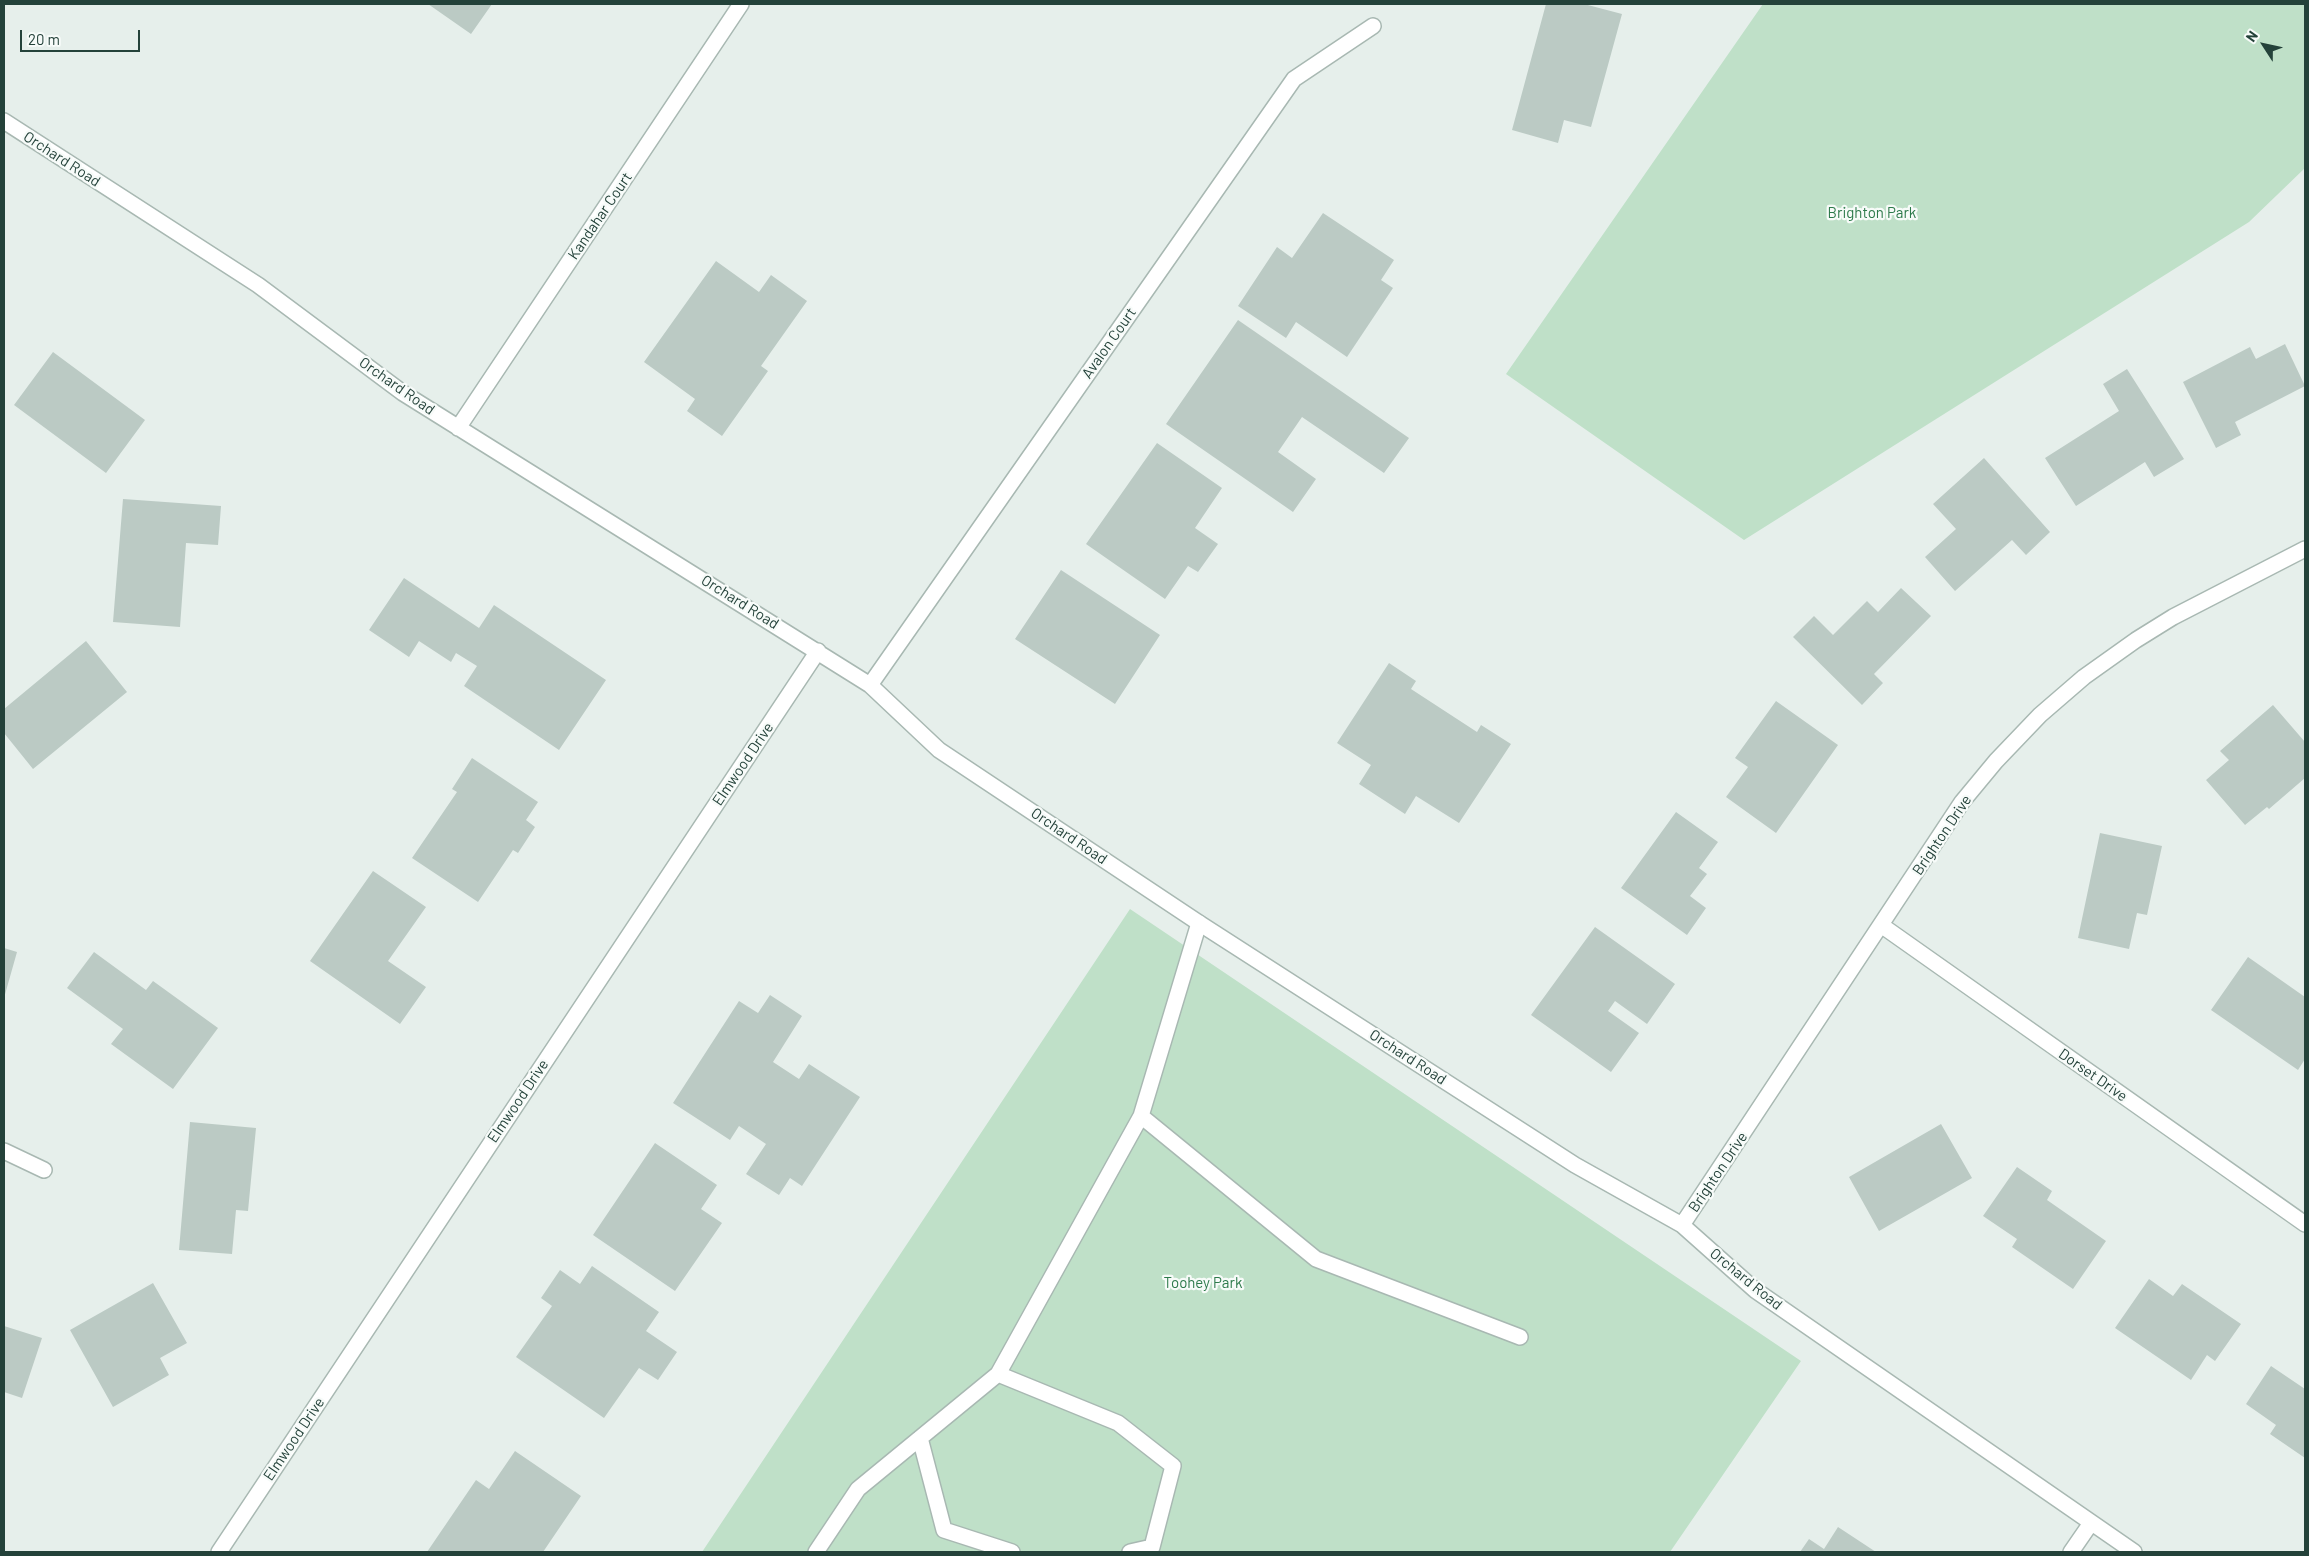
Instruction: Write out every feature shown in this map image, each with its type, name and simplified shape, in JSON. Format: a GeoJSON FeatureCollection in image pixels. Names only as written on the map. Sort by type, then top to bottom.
{"type":"FeatureCollection","features":[{"type":"Feature","properties":{"kind":"street","name":"Kandahar Court"},"geometry":{"type":"LineString","coordinates":[[458,428],[741,4]]}},
{"type":"Feature","properties":{"kind":"street","name":"Avalon Court"},"geometry":{"type":"LineString","coordinates":[[870,685],[1294,79],[1373,26]]}},
{"type":"Feature","properties":{"kind":"street","name":"Orchard Road"},"geometry":{"type":"LineString","coordinates":[[4,120],[258,285],[403,393],[870,685],[939,750],[1199,923],[1575,1165],[1682,1226],[1755,1290],[2134,1552]]}},
{"type":"Feature","properties":{"kind":"street","name":"Brighton Drive"},"geometry":{"type":"LineString","coordinates":[[1682,1226],[1962,802],[1996,761],[2040,715],[2084,677],[2136,640],[2172,617],[2305,549]]}},
{"type":"Feature","properties":{"kind":"street","name":"Elmwood Drive"},"geometry":{"type":"LineString","coordinates":[[218,1552],[818,651]]}},
{"type":"Feature","properties":{"kind":"street"},"geometry":{"type":"LineString","coordinates":[[816,1552],[858,1489],[998,1374],[1141,1116],[1199,923]]}},
{"type":"Feature","properties":{"kind":"street","name":"Dorset Drive"},"geometry":{"type":"LineString","coordinates":[[1881,926],[2305,1224]]}},
{"type":"Feature","properties":{"kind":"street"},"geometry":{"type":"LineString","coordinates":[[1141,1116],[1316,1259],[1520,1337]]}},
{"type":"Feature","properties":{"kind":"street"},"geometry":{"type":"LineString","coordinates":[[4,1151],[44,1170]]}},
{"type":"Feature","properties":{"kind":"street"},"geometry":{"type":"LineString","coordinates":[[998,1374],[1118,1423],[1173,1466],[1152,1547],[1130,1552]]}},
{"type":"Feature","properties":{"kind":"street"},"geometry":{"type":"LineString","coordinates":[[920,1438],[944,1530],[1012,1552]]}},
{"type":"Feature","properties":{"kind":"street"},"geometry":{"type":"LineString","coordinates":[[2071,1552],[2091,1523]]}},
{"type":"Feature","properties":{"kind":"green space","name":"Brighton Park"},"geometry":{"type":"Polygon","coordinates":[[[1763,4],[2305,4],[2305,168],[2249,222],[1744,540],[1506,374],[1763,4]]]}},
{"type":"Feature","properties":{"kind":"green space","name":"Toohey Park"},"geometry":{"type":"Polygon","coordinates":[[[1130,909],[1801,1361],[1670,1552],[702,1552],[1130,909]]]}},
{"type":"Feature","properties":{"kind":"building"},"geometry":{"type":"Polygon","coordinates":[[[428,4],[492,4],[471,34],[428,4]]]}},
{"type":"Feature","properties":{"kind":"building"},"geometry":{"type":"Polygon","coordinates":[[[1546,4],[1584,4],[1622,14],[1591,127],[1564,120],[1558,143],[1512,130],[1546,4]]]}},
{"type":"Feature","properties":{"kind":"building"},"geometry":{"type":"Polygon","coordinates":[[[1323,213],[1394,260],[1381,280],[1393,288],[1347,357],[1296,322],[1286,338],[1238,306],[1277,247],[1292,258],[1323,213]]]}},
{"type":"Feature","properties":{"kind":"building"},"geometry":{"type":"Polygon","coordinates":[[[716,261],[759,292],[771,275],[807,301],[761,366],[768,371],[722,436],[687,411],[695,399],[644,362],[716,261]]]}},
{"type":"Feature","properties":{"kind":"building"},"geometry":{"type":"Polygon","coordinates":[[[1238,320],[1409,438],[1384,473],[1302,417],[1278,452],[1316,479],[1293,512],[1166,424],[1238,320]]]}},
{"type":"Feature","properties":{"kind":"building"},"geometry":{"type":"Polygon","coordinates":[[[2285,344],[2305,386],[2235,422],[2241,435],[2216,448],[2183,382],[2250,347],[2256,359],[2285,344]]]}},
{"type":"Feature","properties":{"kind":"building"},"geometry":{"type":"Polygon","coordinates":[[[53,352],[145,420],[106,473],[14,405],[53,352]]]}},
{"type":"Feature","properties":{"kind":"building"},"geometry":{"type":"Polygon","coordinates":[[[2127,369],[2184,459],[2154,477],[2145,462],[2076,506],[2045,458],[2119,411],[2103,384],[2127,369]]]}},
{"type":"Feature","properties":{"kind":"building"},"geometry":{"type":"Polygon","coordinates":[[[1157,443],[1222,488],[1195,528],[1218,544],[1198,572],[1188,566],[1165,599],[1086,544],[1157,443]]]}},
{"type":"Feature","properties":{"kind":"building"},"geometry":{"type":"Polygon","coordinates":[[[1984,458],[2050,532],[2026,555],[2012,540],[1955,591],[1925,557],[1956,529],[1933,504],[1984,458]]]}},
{"type":"Feature","properties":{"kind":"building"},"geometry":{"type":"Polygon","coordinates":[[[123,499],[221,506],[218,545],[186,543],[180,627],[113,622],[123,499]]]}},
{"type":"Feature","properties":{"kind":"building"},"geometry":{"type":"Polygon","coordinates":[[[1061,570],[1160,635],[1115,704],[1015,639],[1061,570]]]}},
{"type":"Feature","properties":{"kind":"building"},"geometry":{"type":"Polygon","coordinates":[[[404,578],[479,628],[494,605],[606,680],[559,750],[464,686],[477,666],[456,653],[451,662],[419,641],[409,657],[369,630],[404,578]]]}},
{"type":"Feature","properties":{"kind":"building"},"geometry":{"type":"Polygon","coordinates":[[[1901,588],[1931,616],[1874,674],[1883,683],[1862,705],[1793,637],[1814,616],[1833,635],[1867,601],[1878,612],[1901,588]]]}},
{"type":"Feature","properties":{"kind":"building"},"geometry":{"type":"Polygon","coordinates":[[[86,641],[127,692],[33,769],[4,733],[4,709],[86,641]]]}},
{"type":"Feature","properties":{"kind":"building"},"geometry":{"type":"Polygon","coordinates":[[[1389,663],[1416,681],[1411,689],[1477,732],[1481,725],[1511,744],[1459,823],[1416,796],[1405,814],[1359,784],[1371,765],[1337,743],[1389,663]]]}},
{"type":"Feature","properties":{"kind":"building"},"geometry":{"type":"Polygon","coordinates":[[[1776,701],[1838,745],[1776,833],[1726,797],[1748,767],[1735,758],[1776,701]]]}},
{"type":"Feature","properties":{"kind":"building"},"geometry":{"type":"Polygon","coordinates":[[[2273,705],[2305,742],[2305,778],[2269,809],[2267,807],[2245,825],[2206,780],[2229,760],[2220,751],[2273,705]]]}},
{"type":"Feature","properties":{"kind":"building"},"geometry":{"type":"Polygon","coordinates":[[[472,758],[538,802],[526,820],[535,827],[518,853],[513,850],[478,902],[412,858],[457,792],[452,789],[472,758]]]}},
{"type":"Feature","properties":{"kind":"building"},"geometry":{"type":"Polygon","coordinates":[[[1676,812],[1718,842],[1699,868],[1707,874],[1690,896],[1706,908],[1687,935],[1621,888],[1676,812]]]}},
{"type":"Feature","properties":{"kind":"building"},"geometry":{"type":"Polygon","coordinates":[[[2100,833],[2162,846],[2147,915],[2137,913],[2129,949],[2078,938],[2100,833]]]}},
{"type":"Feature","properties":{"kind":"building"},"geometry":{"type":"Polygon","coordinates":[[[373,871],[426,907],[388,961],[426,987],[400,1024],[310,961],[373,871]]]}},
{"type":"Feature","properties":{"kind":"building"},"geometry":{"type":"Polygon","coordinates":[[[1595,927],[1675,984],[1647,1024],[1615,1001],[1608,1011],[1639,1033],[1611,1072],[1531,1015],[1595,927]]]}},
{"type":"Feature","properties":{"kind":"building"},"geometry":{"type":"Polygon","coordinates":[[[4,948],[17,952],[4,998],[4,948]]]}},
{"type":"Feature","properties":{"kind":"building"},"geometry":{"type":"Polygon","coordinates":[[[94,952],[146,990],[153,981],[218,1028],[173,1089],[111,1044],[123,1029],[67,988],[94,952]]]}},
{"type":"Feature","properties":{"kind":"building"},"geometry":{"type":"Polygon","coordinates":[[[2248,957],[2305,997],[2305,1059],[2298,1070],[2211,1010],[2248,957]]]}},
{"type":"Feature","properties":{"kind":"building"},"geometry":{"type":"Polygon","coordinates":[[[770,995],[802,1016],[773,1062],[799,1079],[809,1064],[860,1097],[802,1186],[790,1178],[779,1195],[746,1174],[766,1144],[739,1126],[730,1140],[673,1103],[739,1001],[758,1013],[770,995]]]}},
{"type":"Feature","properties":{"kind":"building"},"geometry":{"type":"Polygon","coordinates":[[[190,1122],[256,1128],[248,1211],[236,1210],[232,1254],[179,1250],[190,1122]]]}},
{"type":"Feature","properties":{"kind":"building"},"geometry":{"type":"Polygon","coordinates":[[[1941,1124],[1972,1178],[1879,1231],[1849,1177],[1941,1124]]]}},
{"type":"Feature","properties":{"kind":"building"},"geometry":{"type":"Polygon","coordinates":[[[655,1143],[717,1185],[701,1209],[722,1223],[675,1291],[593,1235],[655,1143]]]}},
{"type":"Feature","properties":{"kind":"building"},"geometry":{"type":"Polygon","coordinates":[[[2017,1167],[2052,1191],[2047,1200],[2106,1241],[2073,1289],[2012,1247],[2017,1239],[1983,1216],[2017,1167]]]}},
{"type":"Feature","properties":{"kind":"building"},"geometry":{"type":"Polygon","coordinates":[[[592,1266],[659,1312],[646,1331],[677,1352],[658,1380],[639,1368],[604,1418],[516,1357],[552,1306],[541,1298],[560,1270],[580,1284],[592,1266]]]}},
{"type":"Feature","properties":{"kind":"building"},"geometry":{"type":"Polygon","coordinates":[[[2149,1279],[2173,1296],[2182,1284],[2241,1324],[2215,1361],[2207,1355],[2191,1380],[2115,1328],[2149,1279]]]}},
{"type":"Feature","properties":{"kind":"building"},"geometry":{"type":"Polygon","coordinates":[[[153,1283],[187,1343],[160,1358],[169,1375],[113,1407],[70,1330],[153,1283]]]}},
{"type":"Feature","properties":{"kind":"building"},"geometry":{"type":"Polygon","coordinates":[[[4,1326],[42,1338],[22,1398],[4,1392],[4,1326]]]}},
{"type":"Feature","properties":{"kind":"building"},"geometry":{"type":"Polygon","coordinates":[[[2271,1366],[2305,1389],[2305,1458],[2270,1434],[2276,1425],[2246,1404],[2271,1366]]]}},
{"type":"Feature","properties":{"kind":"building"},"geometry":{"type":"Polygon","coordinates":[[[515,1451],[581,1496],[543,1552],[427,1552],[476,1480],[489,1489],[515,1451]]]}},
{"type":"Feature","properties":{"kind":"building"},"geometry":{"type":"Polygon","coordinates":[[[1838,1527],[1876,1552],[1800,1552],[1809,1539],[1824,1549],[1838,1527]]]}}]}
